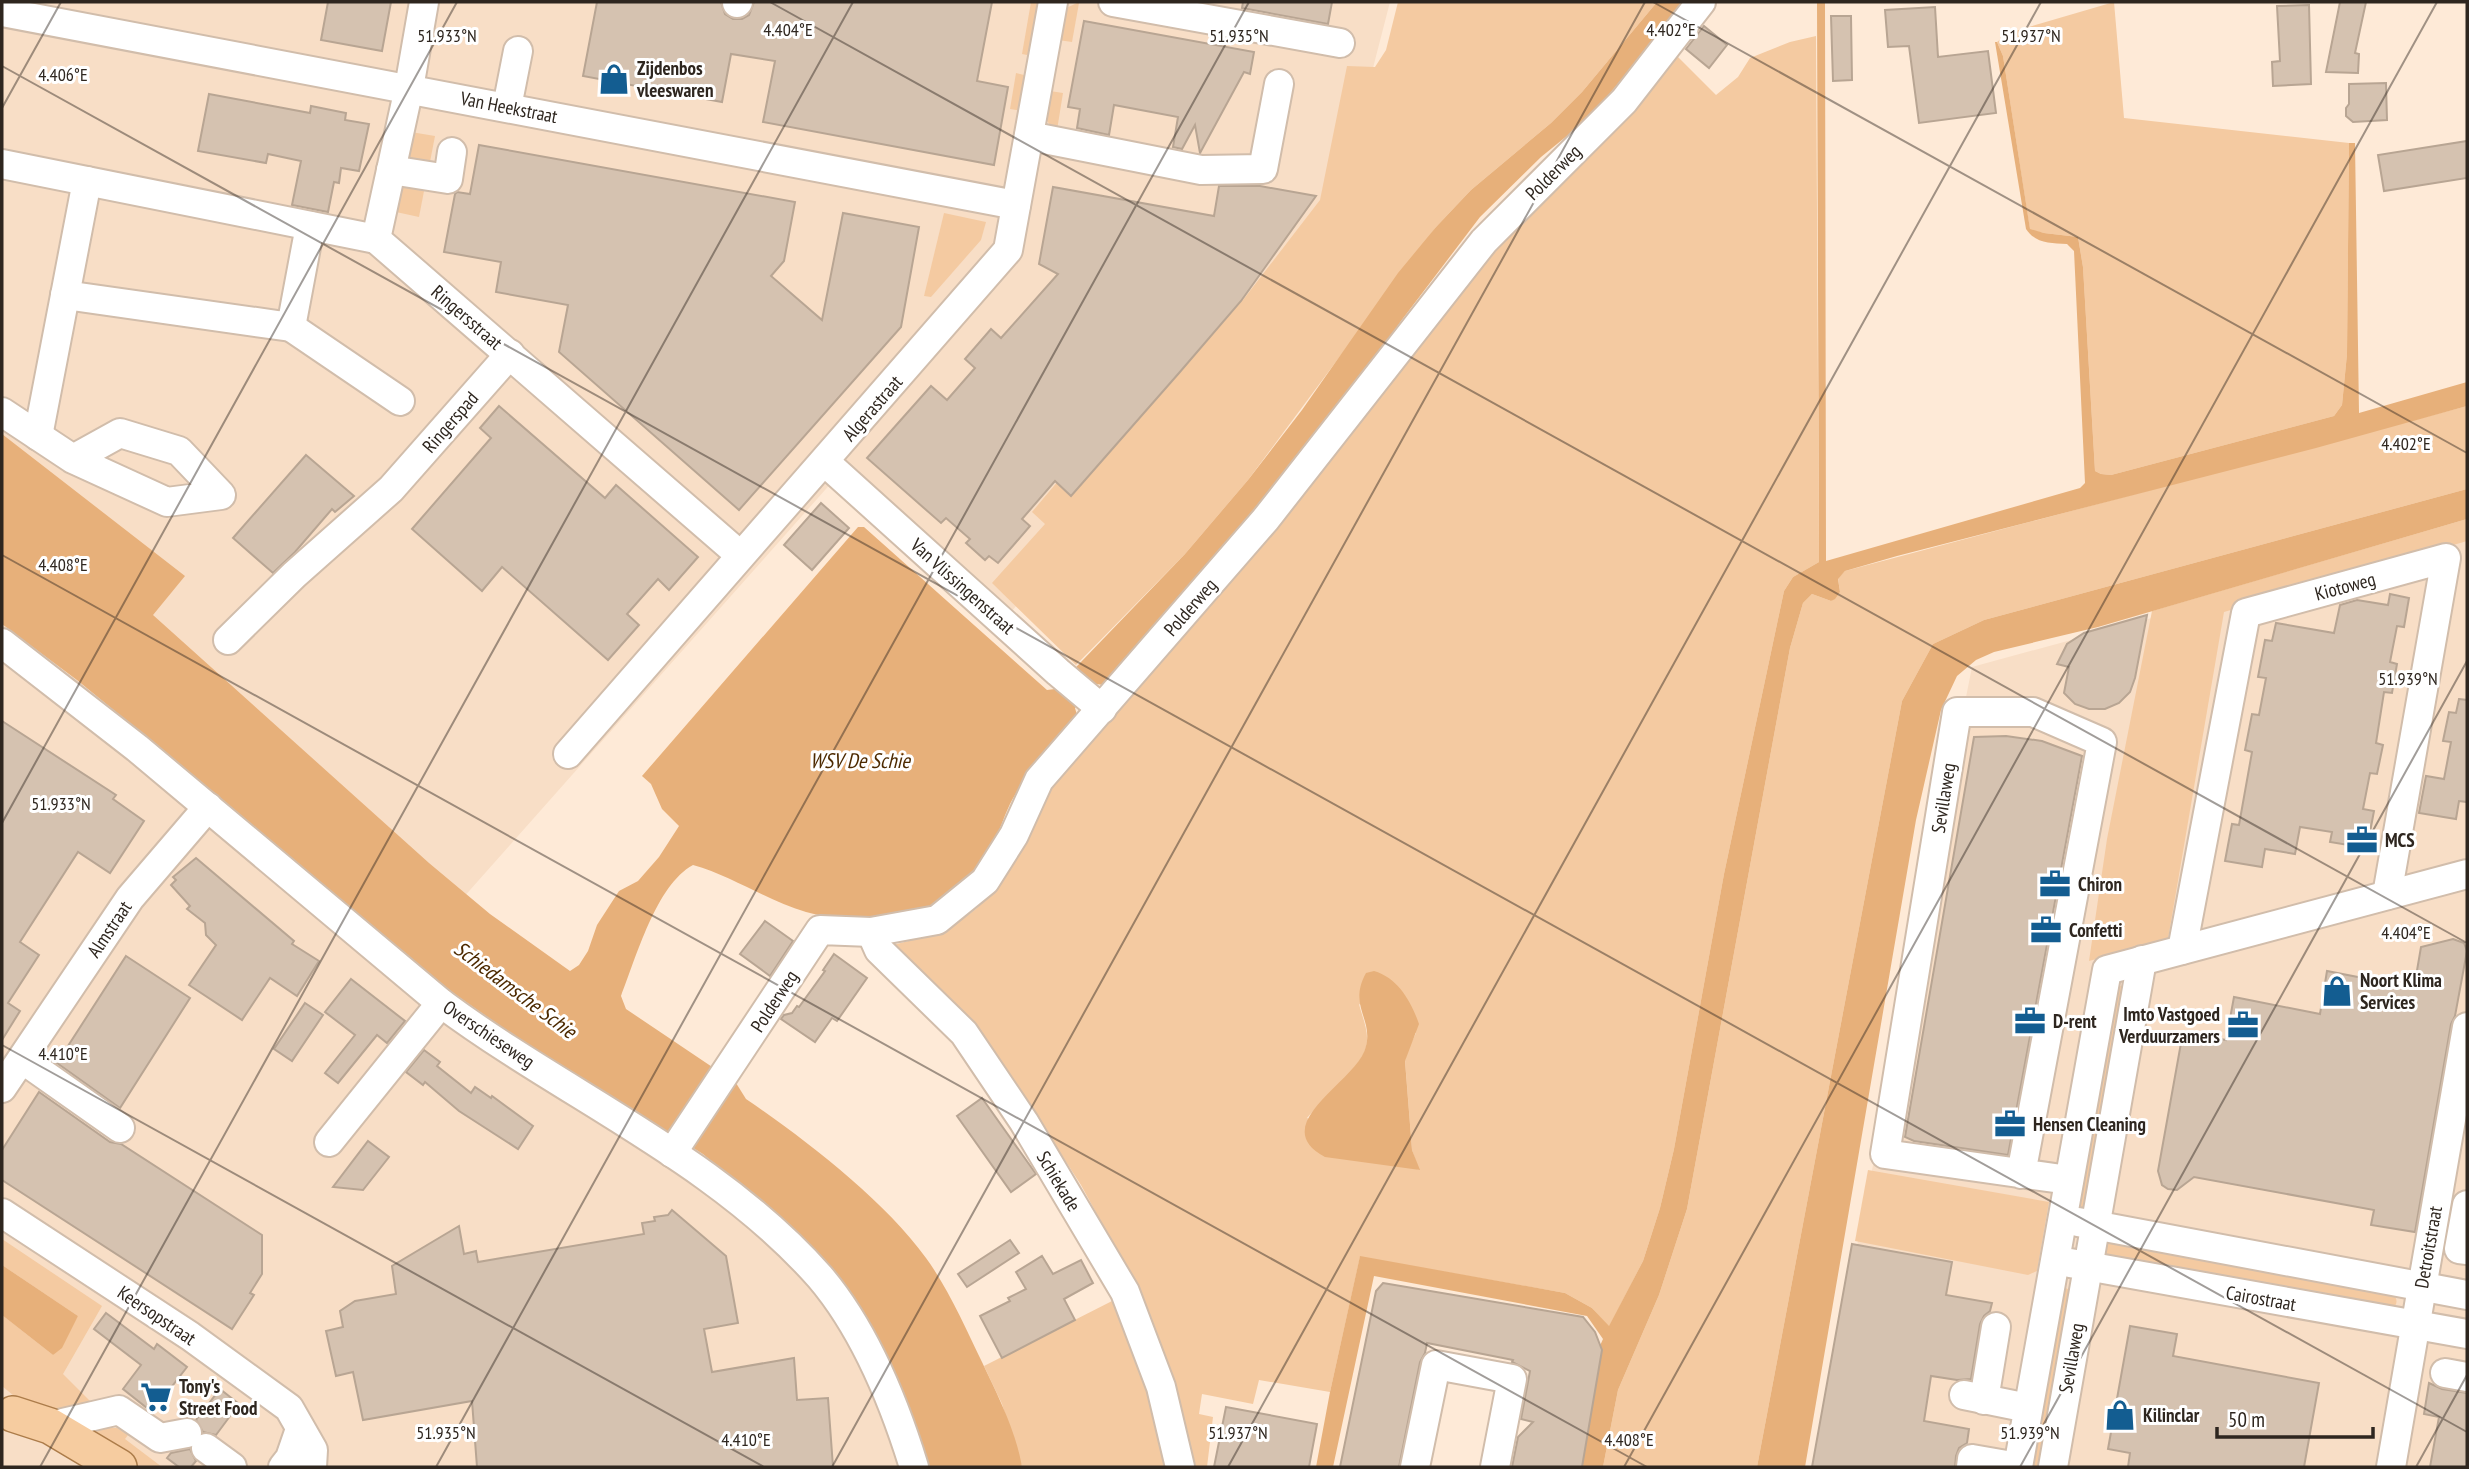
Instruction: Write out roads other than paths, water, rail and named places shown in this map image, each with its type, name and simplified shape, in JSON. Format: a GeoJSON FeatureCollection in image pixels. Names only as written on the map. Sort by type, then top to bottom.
{"type":"FeatureCollection","features":[{"type":"Feature","properties":{"kind":"main road"},"geometry":{"type":"LineString","coordinates":[[7,1409],[50,1426],[119,1467]]}},
{"type":"Feature","properties":{"kind":"main road"},"geometry":{"type":"LineString","coordinates":[[7,1409],[38,1440],[73,1467]]}},
{"type":"Feature","properties":{"kind":"street"},"geometry":{"type":"LineString","coordinates":[[2,163],[376,239],[409,88],[424,2]]}},
{"type":"Feature","properties":{"kind":"street","name":"Algerastraat"},"geometry":{"type":"LineString","coordinates":[[568,754],[1007,250],[1053,2]]}},
{"type":"Feature","properties":{"kind":"street"},"geometry":{"type":"LineString","coordinates":[[1112,2],[1340,43]]}},
{"type":"Feature","properties":{"kind":"street","name":"Polderweg"},"geometry":{"type":"LineString","coordinates":[[675,1149],[820,930],[871,932],[937,919],[985,881],[1014,835],[1039,780],[1097,705],[1265,520],[1485,241],[1624,101],[1700,2]]}},
{"type":"Feature","properties":{"kind":"street","name":"Van Heekstraat"},"geometry":{"type":"LineString","coordinates":[[2,12],[1016,205]]}},
{"type":"Feature","properties":{"kind":"street"},"geometry":{"type":"LineString","coordinates":[[507,107],[517,51]]}},
{"type":"Feature","properties":{"kind":"street"},"geometry":{"type":"LineString","coordinates":[[1029,136],[1201,170],[1263,169],[1279,84]]}},
{"type":"Feature","properties":{"kind":"street"},"geometry":{"type":"LineString","coordinates":[[391,170],[448,179],[452,152]]}},
{"type":"Feature","properties":{"kind":"street"},"geometry":{"type":"LineString","coordinates":[[38,436],[87,181]]}},
{"type":"Feature","properties":{"kind":"street"},"geometry":{"type":"LineString","coordinates":[[291,327],[310,226]]}},
{"type":"Feature","properties":{"kind":"street","name":"Ringersstraat"},"geometry":{"type":"LineString","coordinates":[[376,239],[740,555]]}},
{"type":"Feature","properties":{"kind":"street"},"geometry":{"type":"LineString","coordinates":[[65,295],[291,327],[400,401]]}},
{"type":"Feature","properties":{"kind":"street","name":"Ringerspad"},"geometry":{"type":"LineString","coordinates":[[228,639],[294,575],[391,489],[510,354]]}},
{"type":"Feature","properties":{"kind":"street"},"geometry":{"type":"LineString","coordinates":[[2,412],[73,459]]}},
{"type":"Feature","properties":{"kind":"street","name":"Van Vlissingenstraat"},"geometry":{"type":"LineString","coordinates":[[825,462],[1097,705]]}},
{"type":"Feature","properties":{"kind":"street","name":"Kiotoweg"},"geometry":{"type":"LineString","coordinates":[[2182,950],[2246,613],[2446,558],[2387,895]]}},
{"type":"Feature","properties":{"kind":"street","name":"Overschieseweg"},"geometry":{"type":"LineString","coordinates":[[2,643],[137,748],[441,1003],[482,1033],[675,1149],[775,1233],[820,1278],[843,1308],[883,1383],[914,1467]]}},
{"type":"Feature","properties":{"kind":"street","name":"Sevillaweg"},"geometry":{"type":"LineString","coordinates":[[2021,1174],[2102,742],[2033,712],[1956,712],[1885,1154],[2021,1174],[2069,1180]]}},
{"type":"Feature","properties":{"kind":"street","name":"Almstraat"},"geometry":{"type":"LineString","coordinates":[[2,1088],[130,898],[208,807]]}},
{"type":"Feature","properties":{"kind":"street"},"geometry":{"type":"LineString","coordinates":[[2142,960],[2467,874]]}},
{"type":"Feature","properties":{"kind":"street","name":"Schiekade"},"geometry":{"type":"LineString","coordinates":[[871,932],[879,950],[964,1034],[1024,1122],[1125,1292],[1161,1387],[1180,1467]]}},
{"type":"Feature","properties":{"kind":"street","name":"Sevillaweg"},"geometry":{"type":"LineString","coordinates":[[2018,1467],[2107,970],[2142,960],[2053,1467]]}},
{"type":"Feature","properties":{"kind":"street"},"geometry":{"type":"LineString","coordinates":[[2054,995],[2100,1003]]}},
{"type":"Feature","properties":{"kind":"street"},"geometry":{"type":"LineString","coordinates":[[329,1142],[441,1003]]}},
{"type":"Feature","properties":{"kind":"street","name":"Detroitstraat"},"geometry":{"type":"LineString","coordinates":[[2391,1467],[2421,1286],[2460,1116],[2467,1027]]}},
{"type":"Feature","properties":{"kind":"street"},"geometry":{"type":"LineString","coordinates":[[22,1059],[120,1128]]}},
{"type":"Feature","properties":{"kind":"street"},"geometry":{"type":"LineString","coordinates":[[2467,1205],[2459,1249],[2467,1251]]}},
{"type":"Feature","properties":{"kind":"street","name":"Keersopstraat"},"geometry":{"type":"LineString","coordinates":[[2,1213],[201,1344],[289,1408],[313,1450],[312,1467]]}},
{"type":"Feature","properties":{"kind":"street"},"geometry":{"type":"LineString","coordinates":[[2062,1219],[2467,1295]]}},
{"type":"Feature","properties":{"kind":"street","name":"Cairostraat"},"geometry":{"type":"LineString","coordinates":[[2055,1260],[2467,1335]]}},
{"type":"Feature","properties":{"kind":"street"},"geometry":{"type":"LineString","coordinates":[[1996,1327],[1974,1397],[2028,1408]]}},
{"type":"Feature","properties":{"kind":"street"},"geometry":{"type":"LineString","coordinates":[[1415,1467],[1436,1365],[1512,1379],[1495,1467]]}},
{"type":"Feature","properties":{"kind":"street"},"geometry":{"type":"LineString","coordinates":[[50,1426],[119,1410],[160,1438],[196,1440],[232,1467]]}},
{"type":"Feature","properties":{"kind":"street"},"geometry":{"type":"LineString","coordinates":[[283,1467],[290,1458],[300,1429]]}},
{"type":"Feature","properties":{"kind":"street"},"geometry":{"type":"LineString","coordinates":[[1971,1467],[1972,1459],[2018,1467]]}},
{"type":"Feature","properties":{"kind":"water"},"geometry":{"type":"Polygon","coordinates":[[[1657,2],[1687,2],[1589,118],[1541,157],[1480,217],[1401,321],[1318,441],[1111,686],[1096,684],[1075,708],[1077,715],[1015,795],[987,860],[976,877],[923,912],[895,918],[864,920],[834,918],[806,912],[693,865],[668,889],[649,924],[621,996],[626,1009],[736,1083],[746,1099],[843,1172],[909,1236],[934,1270],[963,1323],[1006,1414],[1022,1467],[928,1467],[914,1427],[853,1298],[818,1254],[776,1215],[703,1154],[523,1042],[432,978],[366,925],[165,752],[77,680],[2,624],[2,434],[185,576],[153,615],[429,863],[490,914],[570,971],[579,965],[588,951],[597,925],[619,891],[638,881],[659,857],[679,826],[662,809],[651,784],[642,776],[858,527],[864,527],[1047,690],[1055,689],[1185,554],[1248,480],[1302,410],[1398,273],[1436,227],[1471,190],[1551,123],[1582,92],[1657,2]]]}},
{"type":"Feature","properties":{"kind":"water"},"geometry":{"type":"Polygon","coordinates":[[[1817,2],[1825,2],[1826,561],[2080,488],[2085,483],[2074,251],[2067,244],[2049,243],[2034,238],[2026,229],[1995,42],[2003,56],[2030,229],[2078,237],[2083,267],[2095,471],[2111,475],[2334,416],[2342,405],[2347,354],[2349,143],[2355,143],[2359,413],[2467,382],[2467,406],[2316,448],[1897,556],[1845,571],[1838,579],[1840,592],[1831,601],[1812,594],[1803,603],[1790,648],[1687,1209],[1659,1295],[1618,1390],[1603,1467],[1578,1467],[1590,1406],[1595,1357],[1603,1339],[1587,1316],[1374,1276],[1333,1467],[1316,1467],[1360,1256],[1565,1293],[1592,1308],[1609,1326],[1643,1261],[1660,1208],[1674,1149],[1724,874],[1784,591],[1793,577],[1819,562],[1817,2]]]}},
{"type":"Feature","properties":{"kind":"water"},"geometry":{"type":"Polygon","coordinates":[[[2467,489],[2467,519],[2098,627],[1994,652],[1976,660],[1957,676],[1941,710],[1916,820],[1805,1467],[1757,1467],[1902,701],[1933,644],[1984,620],[2467,489]]]}},
{"type":"Feature","properties":{"kind":"water"},"geometry":{"type":"Polygon","coordinates":[[[1374,971],[1397,985],[1412,1007],[1419,1024],[1405,1061],[1412,1150],[1420,1170],[1325,1157],[1309,1144],[1305,1131],[1309,1117],[1360,1059],[1366,1046],[1366,1027],[1359,994],[1366,973],[1374,971]]]}},
{"type":"Feature","properties":{"kind":"water"},"geometry":{"type":"Polygon","coordinates":[[[2,1265],[78,1316],[62,1348],[53,1355],[2,1315],[2,1265]]]}},
{"type":"Feature","properties":{"kind":"place","name":"Zijdenbos vleeswaren"},"geometry":{"type":"Point","coordinates":[614,79]}},
{"type":"Feature","properties":{"kind":"place","name":"MCS"},"geometry":{"type":"Point","coordinates":[2362,840]}},
{"type":"Feature","properties":{"kind":"place","name":"Chiron"},"geometry":{"type":"Point","coordinates":[2055,884]}},
{"type":"Feature","properties":{"kind":"place","name":"Confetti"},"geometry":{"type":"Point","coordinates":[2046,930]}},
{"type":"Feature","properties":{"kind":"place","name":"Noort Klima Services"},"geometry":{"type":"Point","coordinates":[2337,991]}},
{"type":"Feature","properties":{"kind":"place","name":"D-rent"},"geometry":{"type":"Point","coordinates":[2030,1021]}},
{"type":"Feature","properties":{"kind":"place","name":"Imto Vastgoed Verduurzamers"},"geometry":{"type":"Point","coordinates":[2243,1025]}},
{"type":"Feature","properties":{"kind":"place","name":"Hensen Cleaning"},"geometry":{"type":"Point","coordinates":[2010,1124]}},
{"type":"Feature","properties":{"kind":"place","name":"Tony's Street Food"},"geometry":{"type":"Point","coordinates":[156,1397]}},
{"type":"Feature","properties":{"kind":"place","name":"Kilinclar"},"geometry":{"type":"Point","coordinates":[2120,1415]}},
{"type":"Feature","properties":{"kind":"water label","name":"WSV De Schie"},"geometry":{"type":"Point","coordinates":[860,761]}},
{"type":"Feature","properties":{"kind":"water label","name":"Schiedamsche Schie"},"geometry":{"type":"Point","coordinates":[515,990]}}]}
